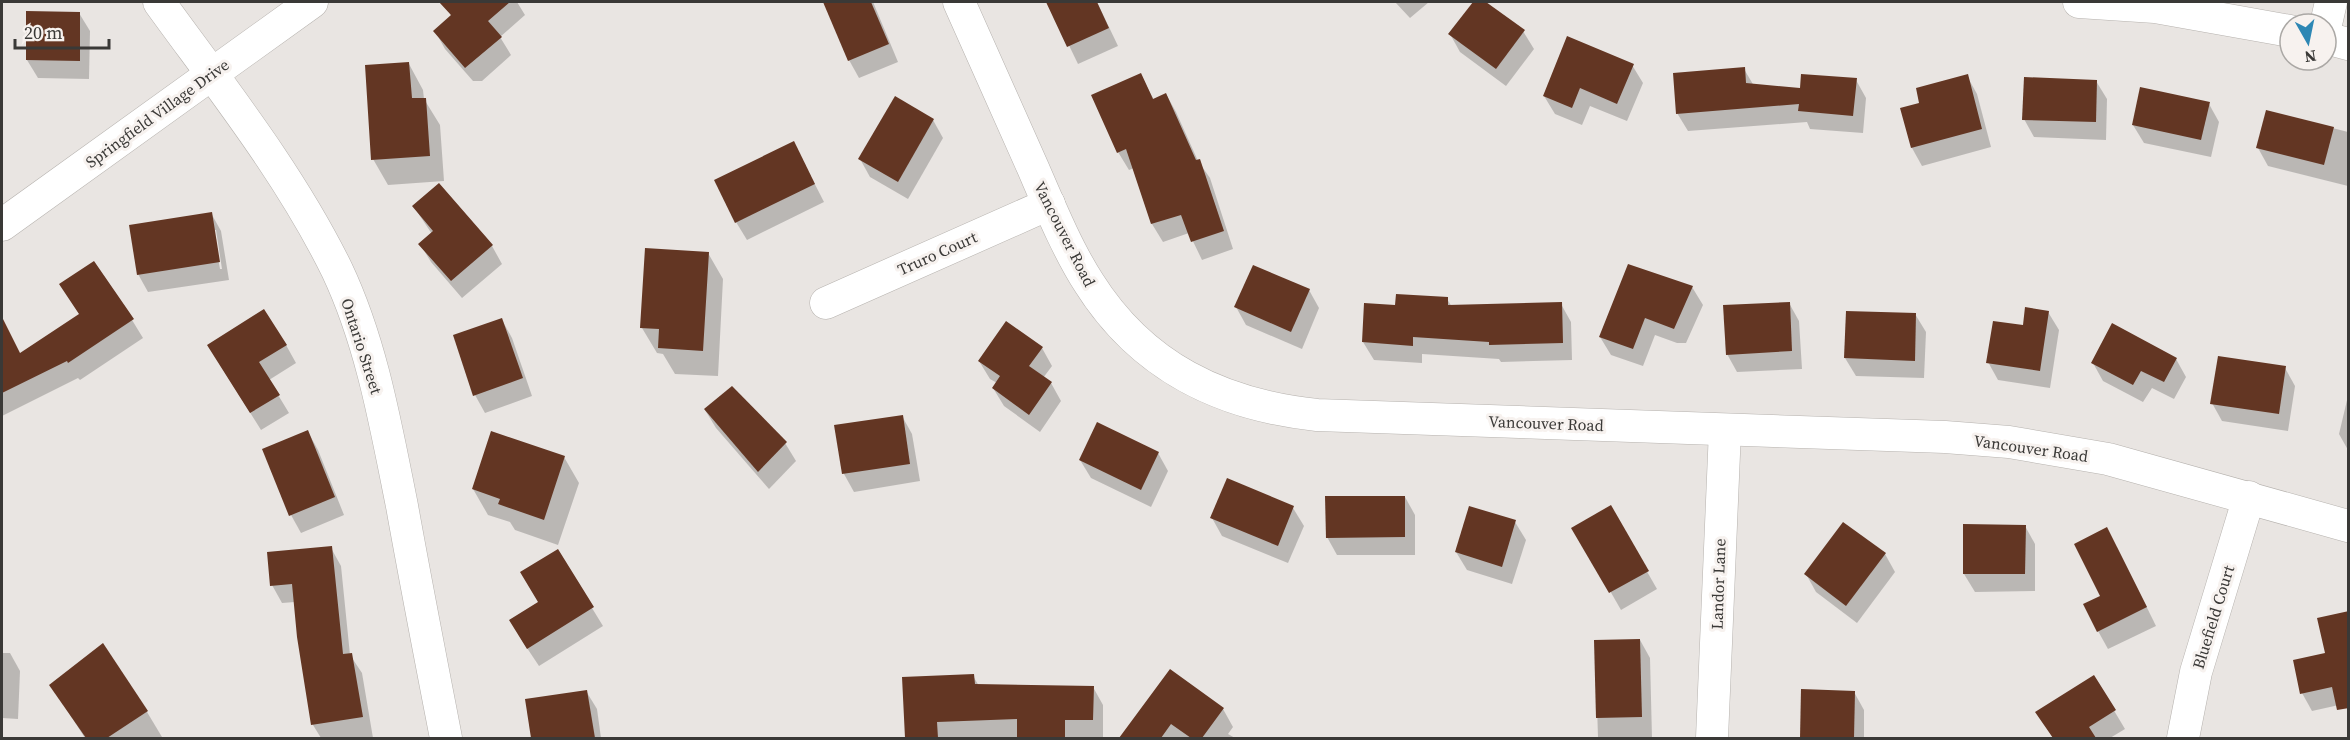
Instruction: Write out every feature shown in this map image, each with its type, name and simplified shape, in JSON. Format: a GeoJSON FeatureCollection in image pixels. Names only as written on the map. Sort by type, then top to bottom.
{"type":"FeatureCollection","features":[{"type":"Feature","properties":{"kind":"street","name":"Ontario Street"},"geometry":{"type":"LineString","coordinates":[[159,2],[284,177],[310,219],[338,272],[362,335],[385,421],[446,738]]}},
{"type":"Feature","properties":{"kind":"street","name":"Springfield Village Drive"},"geometry":{"type":"LineString","coordinates":[[2,225],[312,2]]}},
{"type":"Feature","properties":{"kind":"street","name":"Vancouver Road"},"geometry":{"type":"LineString","coordinates":[[959,2],[1048,204],[1088,283],[1127,332],[1153,354],[1210,390],[1241,402],[1279,411],[1317,415],[1945,437],[2009,442],[2108,459],[2349,526]]}},
{"type":"Feature","properties":{"kind":"street"},"geometry":{"type":"LineString","coordinates":[[2079,2],[2155,7],[2278,29]]}},
{"type":"Feature","properties":{"kind":"street","name":"Truro Court"},"geometry":{"type":"LineString","coordinates":[[826,303],[1048,204]]}},
{"type":"Feature","properties":{"kind":"street","name":"Landor Lane"},"geometry":{"type":"LineString","coordinates":[[1712,738],[1725,430]]}},
{"type":"Feature","properties":{"kind":"street","name":"Bluefield Court"},"geometry":{"type":"LineString","coordinates":[[2183,738],[2196,672],[2249,497]]}},
{"type":"Feature","properties":{"kind":"building"},"geometry":{"type":"Polygon","coordinates":[[[439,2],[510,2],[488,21],[502,37],[465,68],[433,31],[451,15],[439,2]]]}},
{"type":"Feature","properties":{"kind":"building"},"geometry":{"type":"Polygon","coordinates":[[[823,2],[871,2],[889,44],[848,61],[823,2]]]}},
{"type":"Feature","properties":{"kind":"building"},"geometry":{"type":"Polygon","coordinates":[[[1046,2],[1097,2],[1109,28],[1067,47],[1046,2]]]}},
{"type":"Feature","properties":{"kind":"building"},"geometry":{"type":"Polygon","coordinates":[[[1473,2],[1486,2],[1525,30],[1496,69],[1448,34],[1473,2]]]}},
{"type":"Feature","properties":{"kind":"building"},"geometry":{"type":"Polygon","coordinates":[[[26,11],[80,12],[80,61],[26,60],[26,11]]]}},
{"type":"Feature","properties":{"kind":"building"},"geometry":{"type":"Polygon","coordinates":[[[1567,36],[1634,64],[1617,104],[1580,88],[1572,108],[1543,96],[1567,36]]]}},
{"type":"Feature","properties":{"kind":"building"},"geometry":{"type":"Polygon","coordinates":[[[409,62],[412,98],[426,98],[430,156],[371,160],[365,65],[409,62]]]}},
{"type":"Feature","properties":{"kind":"building"},"geometry":{"type":"Polygon","coordinates":[[[1745,67],[1746,83],[1800,88],[1801,74],[1857,78],[1853,116],[1798,111],[1799,104],[1676,114],[1673,73],[1745,67]]]}},
{"type":"Feature","properties":{"kind":"building"},"geometry":{"type":"Polygon","coordinates":[[[1141,73],[1153,99],[1166,93],[1196,160],[1200,159],[1224,231],[1191,242],[1181,215],[1151,224],[1126,149],[1117,153],[1091,95],[1141,73]]]}},
{"type":"Feature","properties":{"kind":"building"},"geometry":{"type":"Polygon","coordinates":[[[1968,74],[1982,129],[1911,148],[1900,108],[1919,103],[1916,88],[1968,74]]]}},
{"type":"Feature","properties":{"kind":"building"},"geometry":{"type":"Polygon","coordinates":[[[2024,77],[2097,80],[2096,122],[2022,120],[2024,77]]]}},
{"type":"Feature","properties":{"kind":"building"},"geometry":{"type":"Polygon","coordinates":[[[2140,87],[2210,102],[2201,140],[2132,125],[2140,87]]]}},
{"type":"Feature","properties":{"kind":"building"},"geometry":{"type":"Polygon","coordinates":[[[895,96],[934,119],[898,182],[858,159],[895,96]]]}},
{"type":"Feature","properties":{"kind":"building"},"geometry":{"type":"Polygon","coordinates":[[[2266,110],[2334,127],[2324,165],[2256,148],[2266,110]]]}},
{"type":"Feature","properties":{"kind":"building"},"geometry":{"type":"Polygon","coordinates":[[[794,141],[815,184],[735,223],[714,180],[794,141]]]}},
{"type":"Feature","properties":{"kind":"building"},"geometry":{"type":"Polygon","coordinates":[[[439,183],[493,245],[451,281],[418,244],[433,231],[412,206],[439,183]]]}},
{"type":"Feature","properties":{"kind":"building"},"geometry":{"type":"Polygon","coordinates":[[[212,212],[220,262],[137,275],[129,225],[212,212]]]}},
{"type":"Feature","properties":{"kind":"building"},"geometry":{"type":"Polygon","coordinates":[[[645,248],[709,252],[703,351],[658,348],[659,329],[640,328],[645,248]]]}},
{"type":"Feature","properties":{"kind":"building"},"geometry":{"type":"Polygon","coordinates":[[[94,261],[134,319],[68,363],[67,361],[2,393],[2,317],[20,353],[79,314],[59,284],[94,261]]]}},
{"type":"Feature","properties":{"kind":"building"},"geometry":{"type":"Polygon","coordinates":[[[1628,264],[1693,286],[1674,329],[1645,318],[1633,349],[1599,337],[1628,264]]]}},
{"type":"Feature","properties":{"kind":"building"},"geometry":{"type":"Polygon","coordinates":[[[1253,265],[1310,289],[1291,332],[1234,307],[1253,265]]]}},
{"type":"Feature","properties":{"kind":"building"},"geometry":{"type":"Polygon","coordinates":[[[1396,294],[1448,297],[1448,305],[1562,302],[1563,343],[1489,345],[1489,342],[1413,337],[1413,346],[1362,342],[1364,303],[1395,305],[1396,294]]]}},
{"type":"Feature","properties":{"kind":"building"},"geometry":{"type":"Polygon","coordinates":[[[1790,302],[1792,351],[1726,355],[1723,305],[1790,302]]]}},
{"type":"Feature","properties":{"kind":"building"},"geometry":{"type":"Polygon","coordinates":[[[2025,307],[2049,311],[2040,371],[1986,363],[1993,321],[2023,325],[2025,307]]]}},
{"type":"Feature","properties":{"kind":"building"},"geometry":{"type":"Polygon","coordinates":[[[264,309],[287,345],[259,362],[280,395],[250,413],[207,345],[264,309]]]}},
{"type":"Feature","properties":{"kind":"building"},"geometry":{"type":"Polygon","coordinates":[[[1846,311],[1916,313],[1915,361],[1844,358],[1846,311]]]}},
{"type":"Feature","properties":{"kind":"building"},"geometry":{"type":"Polygon","coordinates":[[[502,318],[523,378],[473,396],[453,335],[502,318]]]}},
{"type":"Feature","properties":{"kind":"building"},"geometry":{"type":"Polygon","coordinates":[[[1006,321],[1043,347],[1029,366],[1052,382],[1029,415],[992,388],[1000,376],[978,361],[1006,321]]]}},
{"type":"Feature","properties":{"kind":"building"},"geometry":{"type":"Polygon","coordinates":[[[2112,323],[2177,358],[2164,382],[2141,371],[2133,385],[2091,363],[2112,323]]]}},
{"type":"Feature","properties":{"kind":"building"},"geometry":{"type":"Polygon","coordinates":[[[2218,356],[2286,366],[2279,414],[2210,404],[2218,356]]]}},
{"type":"Feature","properties":{"kind":"building"},"geometry":{"type":"Polygon","coordinates":[[[732,386],[787,442],[758,472],[704,409],[732,386]]]}},
{"type":"Feature","properties":{"kind":"building"},"geometry":{"type":"Polygon","coordinates":[[[903,415],[910,464],[842,474],[834,425],[903,415]]]}},
{"type":"Feature","properties":{"kind":"building"},"geometry":{"type":"Polygon","coordinates":[[[1097,422],[1159,452],[1141,490],[1079,460],[1097,422]]]}},
{"type":"Feature","properties":{"kind":"building"},"geometry":{"type":"Polygon","coordinates":[[[308,430],[335,497],[289,516],[262,449],[308,430]]]}},
{"type":"Feature","properties":{"kind":"building"},"geometry":{"type":"Polygon","coordinates":[[[491,431],[565,456],[544,520],[498,504],[500,499],[472,489],[491,431]]]}},
{"type":"Feature","properties":{"kind":"building"},"geometry":{"type":"Polygon","coordinates":[[[1227,478],[1294,506],[1278,546],[1210,518],[1227,478]]]}},
{"type":"Feature","properties":{"kind":"building"},"geometry":{"type":"Polygon","coordinates":[[[1325,496],[1405,496],[1405,537],[1326,538],[1325,496]]]}},
{"type":"Feature","properties":{"kind":"building"},"geometry":{"type":"Polygon","coordinates":[[[1611,505],[1649,571],[1609,593],[1571,528],[1611,505]]]}},
{"type":"Feature","properties":{"kind":"building"},"geometry":{"type":"Polygon","coordinates":[[[1469,506],[1516,520],[1502,567],[1455,552],[1469,506]]]}},
{"type":"Feature","properties":{"kind":"building"},"geometry":{"type":"Polygon","coordinates":[[[1843,522],[1886,553],[1846,606],[1804,574],[1843,522]]]}},
{"type":"Feature","properties":{"kind":"building"},"geometry":{"type":"Polygon","coordinates":[[[1963,524],[2026,525],[2025,574],[1963,574],[1963,524]]]}},
{"type":"Feature","properties":{"kind":"building"},"geometry":{"type":"Polygon","coordinates":[[[2107,527],[2147,607],[2097,632],[2083,604],[2100,596],[2074,544],[2107,527]]]}},
{"type":"Feature","properties":{"kind":"building"},"geometry":{"type":"Polygon","coordinates":[[[332,546],[343,654],[352,653],[363,717],[311,725],[297,637],[292,584],[270,586],[267,552],[332,546]]]}},
{"type":"Feature","properties":{"kind":"building"},"geometry":{"type":"Polygon","coordinates":[[[558,549],[594,607],[527,649],[509,620],[538,602],[520,572],[558,549]]]}},
{"type":"Feature","properties":{"kind":"building"},"geometry":{"type":"Polygon","coordinates":[[[2349,611],[2349,708],[2337,710],[2332,687],[2300,694],[2293,660],[2325,653],[2317,618],[2349,611]]]}},
{"type":"Feature","properties":{"kind":"building"},"geometry":{"type":"Polygon","coordinates":[[[1640,639],[1642,717],[1596,718],[1594,640],[1640,639]]]}},
{"type":"Feature","properties":{"kind":"building"},"geometry":{"type":"Polygon","coordinates":[[[103,643],[148,711],[107,738],[86,738],[49,685],[103,643]]]}},
{"type":"Feature","properties":{"kind":"building"},"geometry":{"type":"Polygon","coordinates":[[[1170,669],[1224,708],[1202,738],[1191,738],[1171,724],[1161,738],[1119,738],[1170,669]]]}},
{"type":"Feature","properties":{"kind":"building"},"geometry":{"type":"Polygon","coordinates":[[[974,674],[975,684],[1094,686],[1093,720],[1065,720],[1065,738],[1017,738],[1017,719],[937,722],[938,738],[905,738],[902,677],[974,674]]]}},
{"type":"Feature","properties":{"kind":"building"},"geometry":{"type":"Polygon","coordinates":[[[2094,675],[2116,710],[2089,727],[2096,738],[2053,738],[2035,712],[2094,675]]]}},
{"type":"Feature","properties":{"kind":"building"},"geometry":{"type":"Polygon","coordinates":[[[1801,689],[1855,691],[1854,738],[1800,738],[1801,689]]]}},
{"type":"Feature","properties":{"kind":"building"},"geometry":{"type":"Polygon","coordinates":[[[587,690],[595,738],[531,738],[525,699],[587,690]]]}}]}
